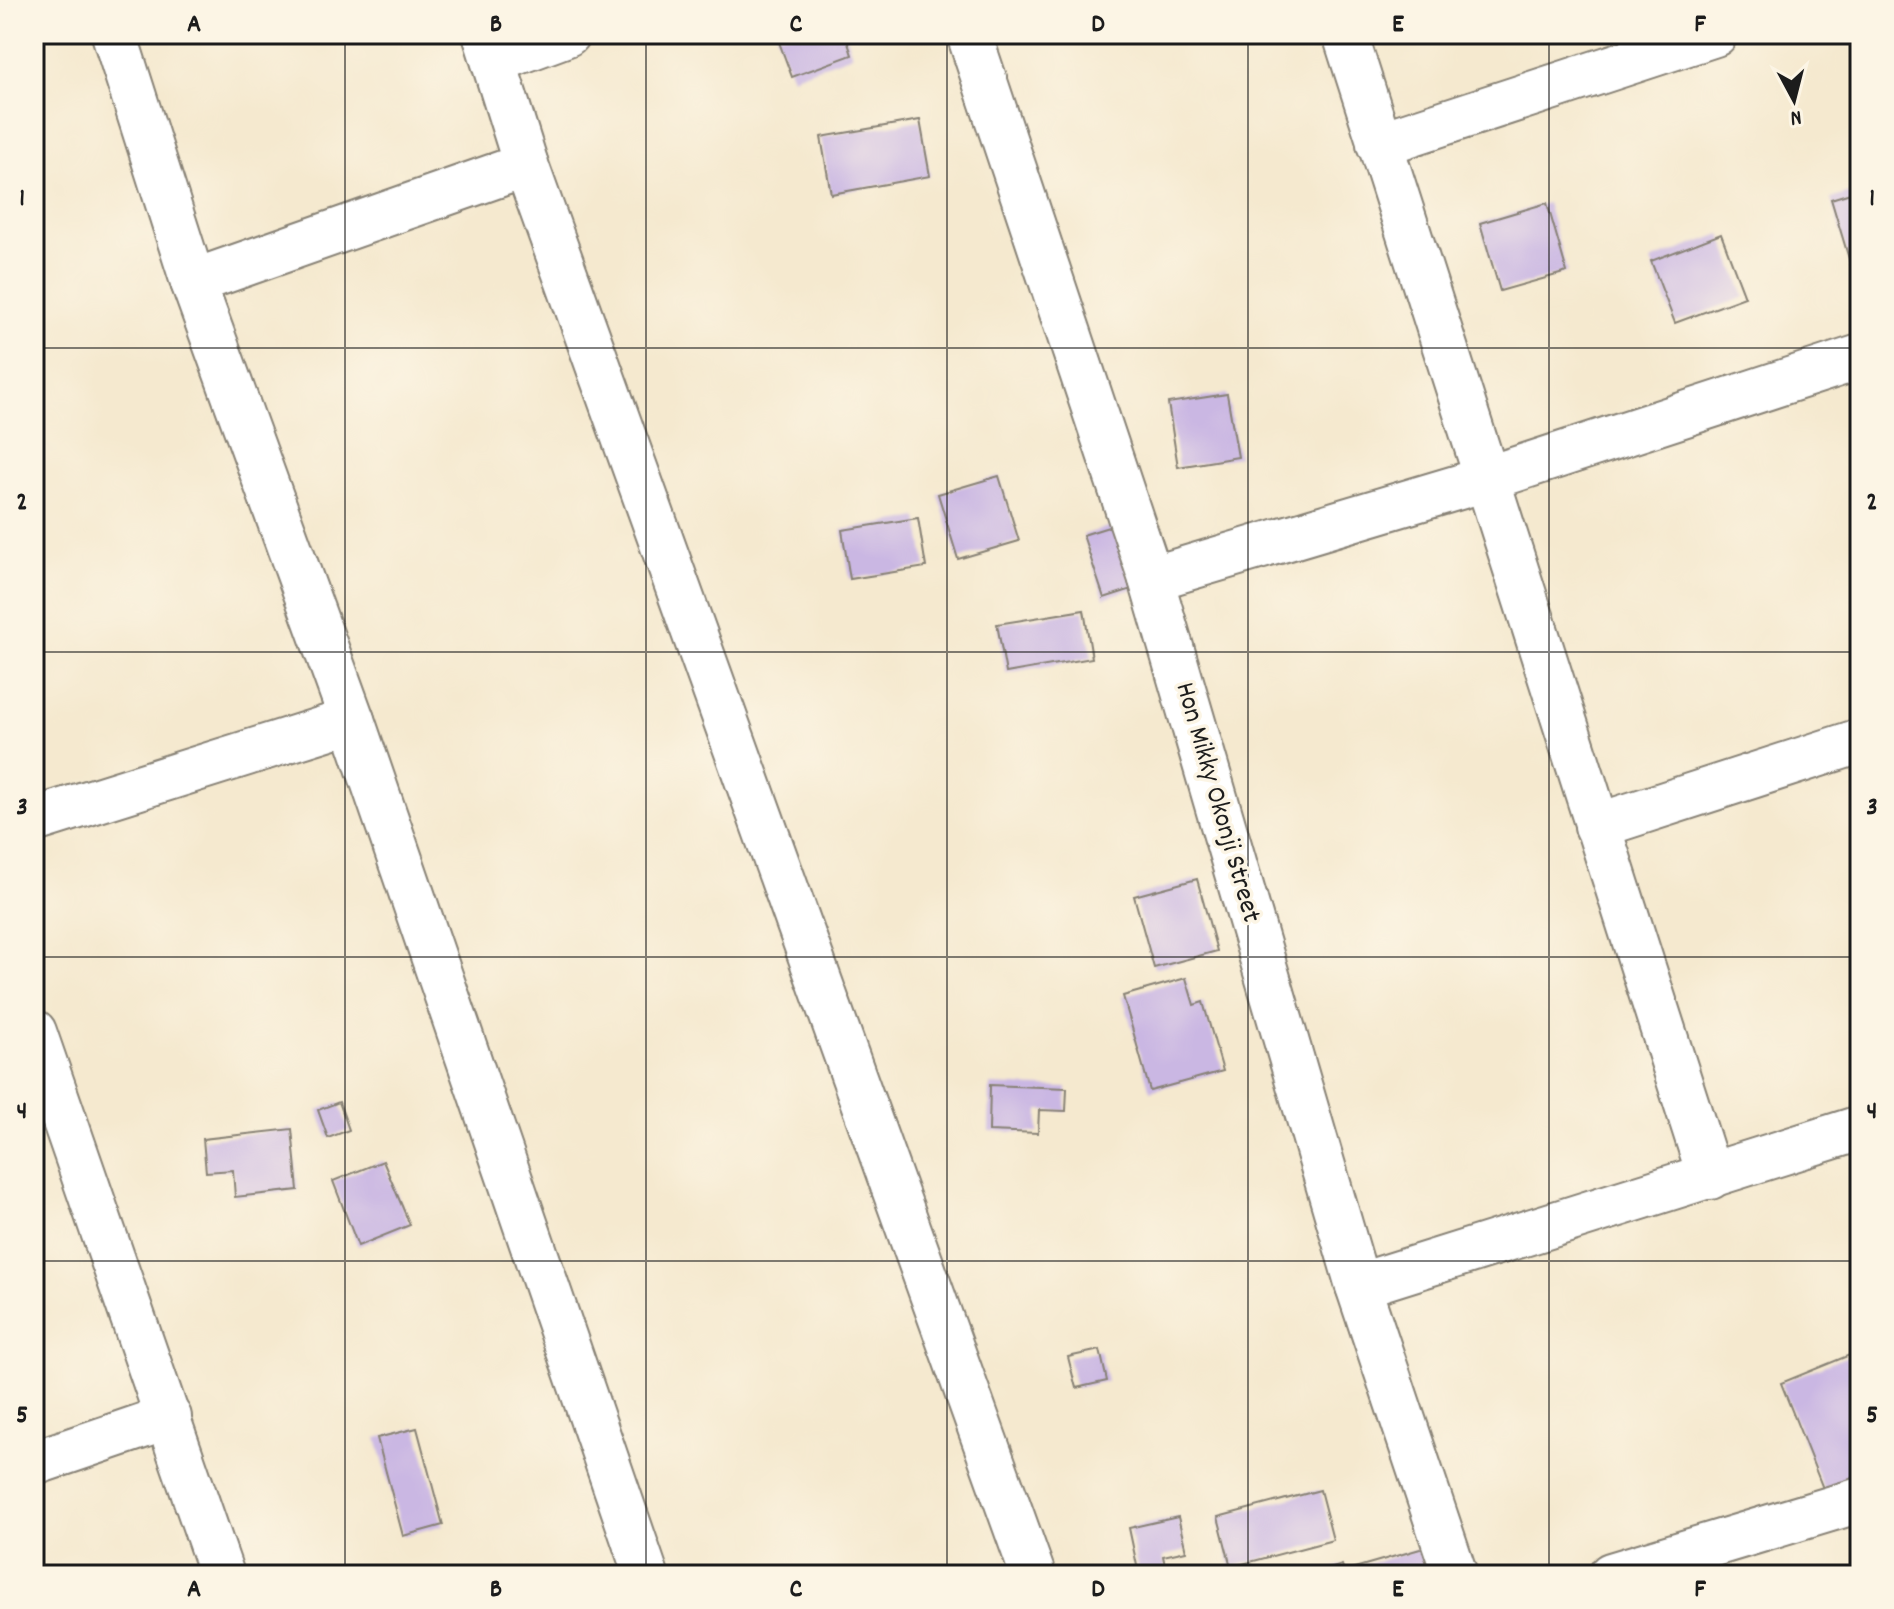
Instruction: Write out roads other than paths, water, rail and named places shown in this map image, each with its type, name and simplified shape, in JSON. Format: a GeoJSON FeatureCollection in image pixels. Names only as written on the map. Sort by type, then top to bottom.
{"type":"FeatureCollection","features":[{"type":"Feature","properties":{"kind":"street"},"geometry":{"type":"LineString","coordinates":[[114,34],[193,282],[352,720],[646,1575]]}},
{"type":"Feature","properties":{"kind":"street"},"geometry":{"type":"LineString","coordinates":[[567,34],[489,47],[526,165],[1033,1575]]}},
{"type":"Feature","properties":{"kind":"street","name":"Hon Mikky Okonji Street"},"geometry":{"type":"LineString","coordinates":[[969,34],[1151,579],[1358,1286],[1455,1575]]}},
{"type":"Feature","properties":{"kind":"street"},"geometry":{"type":"LineString","coordinates":[[1345,34],[1710,1177]]}},
{"type":"Feature","properties":{"kind":"street"},"geometry":{"type":"LineString","coordinates":[[1379,144],[1715,34]]}},
{"type":"Feature","properties":{"kind":"street"},"geometry":{"type":"LineString","coordinates":[[193,282],[526,165]]}},
{"type":"Feature","properties":{"kind":"street"},"geometry":{"type":"LineString","coordinates":[[1151,579],[1486,479],[1860,357]]}},
{"type":"Feature","properties":{"kind":"street"},"geometry":{"type":"LineString","coordinates":[[34,820],[352,720]]}},
{"type":"Feature","properties":{"kind":"street"},"geometry":{"type":"LineString","coordinates":[[1597,826],[1860,741]]}},
{"type":"Feature","properties":{"kind":"street"},"geometry":{"type":"LineString","coordinates":[[37,1051],[169,1417],[222,1575]]}},
{"type":"Feature","properties":{"kind":"street"},"geometry":{"type":"LineString","coordinates":[[1358,1286],[1860,1128]]}},
{"type":"Feature","properties":{"kind":"street"},"geometry":{"type":"LineString","coordinates":[[34,1463],[169,1417]]}},
{"type":"Feature","properties":{"kind":"street"},"geometry":{"type":"LineString","coordinates":[[1611,1575],[1860,1500]]}}]}
